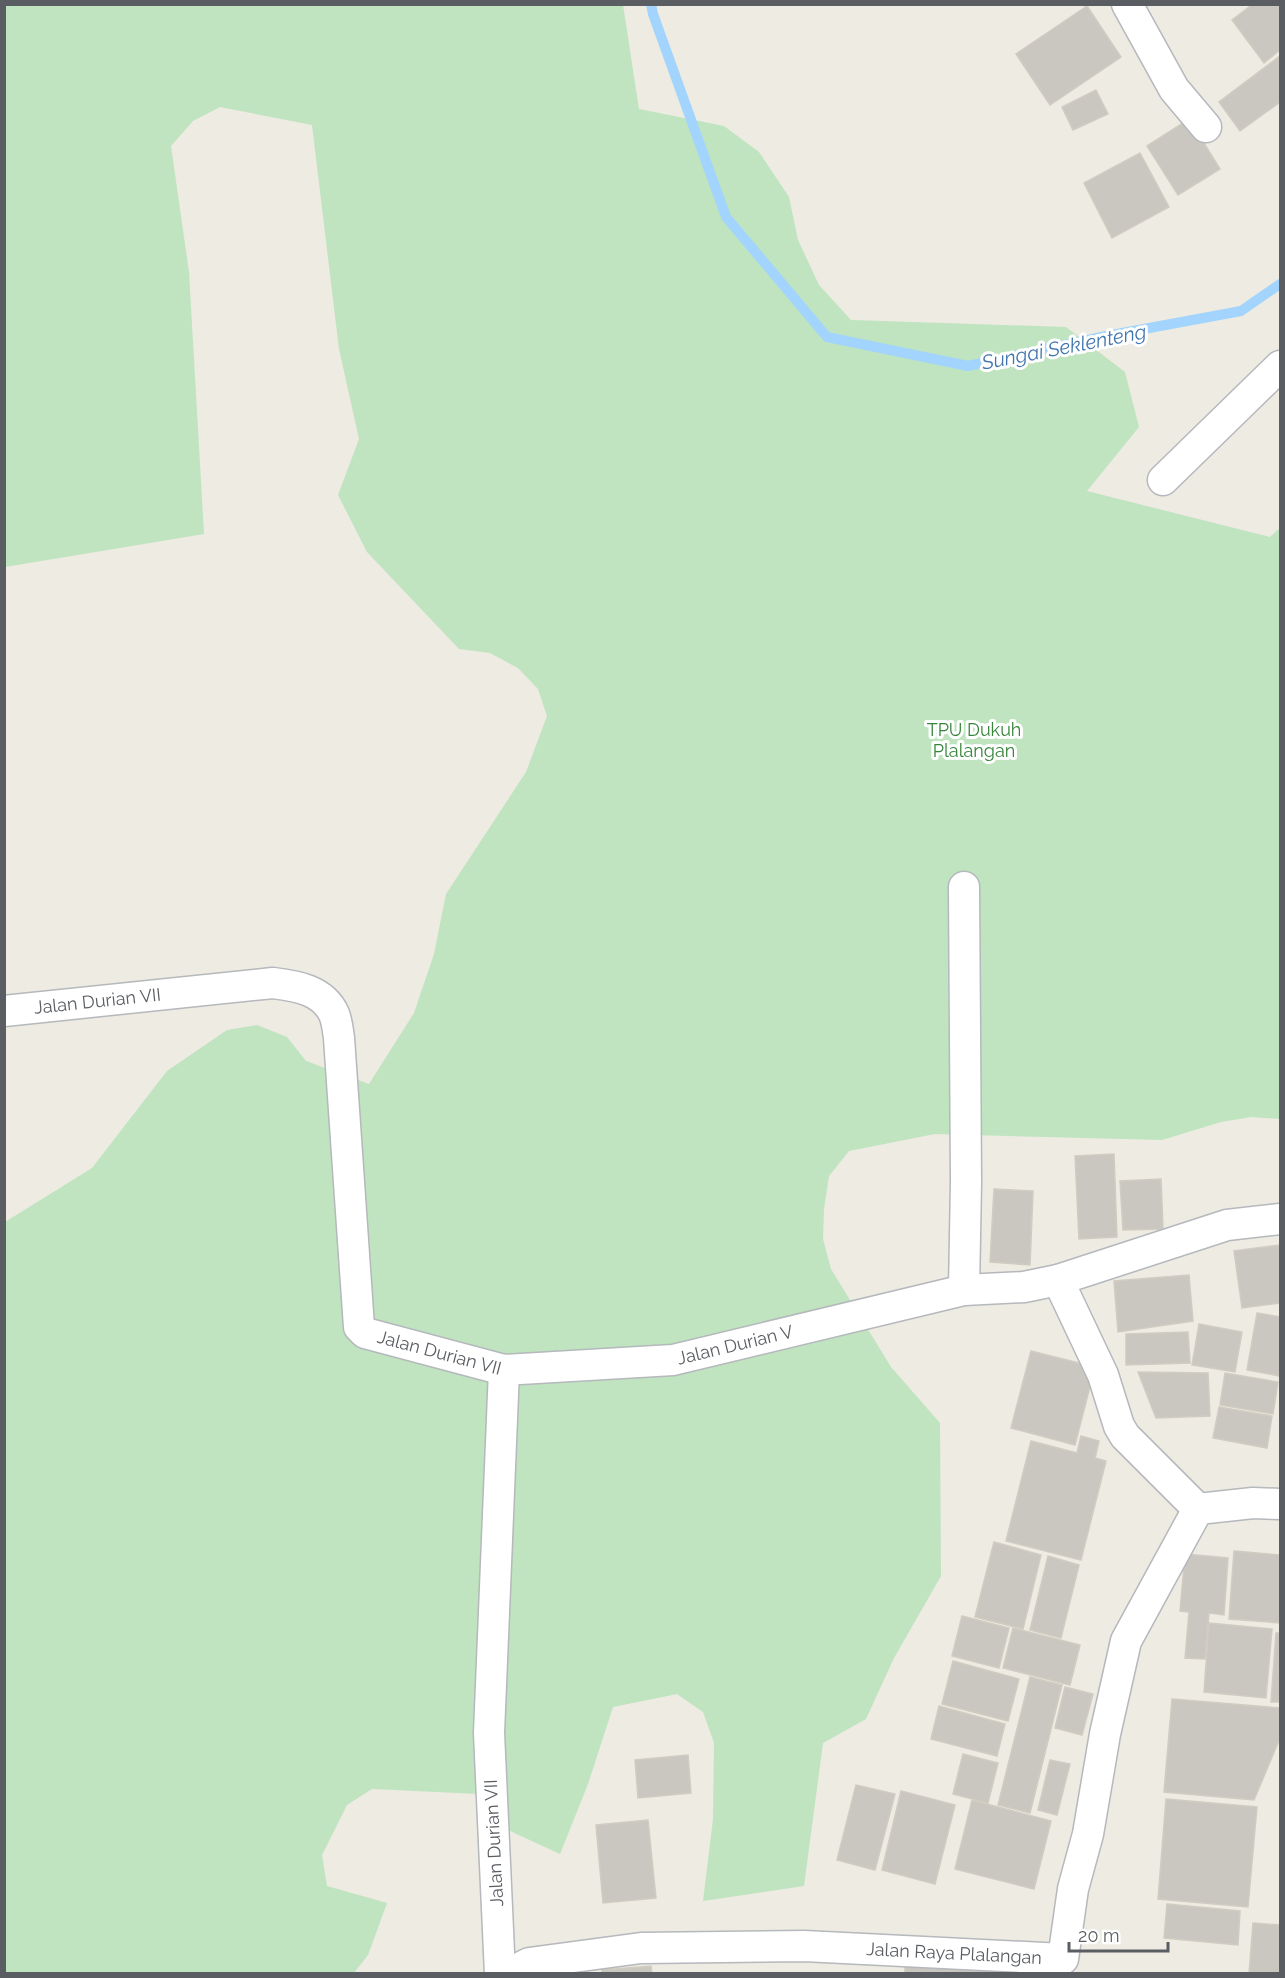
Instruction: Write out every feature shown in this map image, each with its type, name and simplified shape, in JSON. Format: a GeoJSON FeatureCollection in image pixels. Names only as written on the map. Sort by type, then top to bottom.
{"type":"FeatureCollection","features":[{"type":"Feature","properties":{"kind":"street"},"geometry":{"type":"LineString","coordinates":[[1127,4],[1174,89],[1206,127]]}},
{"type":"Feature","properties":{"kind":"street"},"geometry":{"type":"LineString","coordinates":[[1163,480],[1281,366]]}},
{"type":"Feature","properties":{"kind":"street"},"geometry":{"type":"LineString","coordinates":[[964,887],[966,1182],[964,1290]]}},
{"type":"Feature","properties":{"kind":"street","name":"Jalan Durian VII"},"geometry":{"type":"LineString","coordinates":[[4,1011],[273,983],[297,986],[322,997],[334,1015],[339,1038],[359,1328],[365,1333],[504,1370],[489,1733],[500,1974]]}},
{"type":"Feature","properties":{"kind":"street","name":"Jalan Durian V"},"geometry":{"type":"LineString","coordinates":[[504,1370],[673,1360],[964,1290],[1024,1287],[1058,1280],[1227,1225],[1281,1219]]}},
{"type":"Feature","properties":{"kind":"street"},"geometry":{"type":"LineString","coordinates":[[1058,1280],[1103,1375],[1119,1426],[1125,1436],[1198,1509],[1253,1503],[1281,1504]]}},
{"type":"Feature","properties":{"kind":"street","name":"Jalan Raya Plalangan"},"geometry":{"type":"LineString","coordinates":[[508,1974],[529,1963],[641,1948],[804,1946],[1067,1968],[1073,1888],[1088,1834],[1105,1734],[1126,1641],[1198,1509]]}},
{"type":"Feature","properties":{"kind":"green space","name":"TPU Dukuh Plalangan"},"geometry":{"type":"Polygon","coordinates":[[[5,5],[623,5],[639,109],[724,126],[759,152],[789,197],[798,240],[819,285],[851,320],[1066,327],[1125,372],[1139,427],[1087,491],[1270,537],[1280,528],[1280,1119],[1251,1117],[1221,1122],[1162,1140],[935,1134],[849,1151],[829,1176],[824,1209],[823,1239],[831,1269],[891,1367],[940,1423],[941,1576],[894,1658],[866,1719],[823,1743],[804,1886],[703,1901],[713,1819],[714,1743],[703,1712],[677,1694],[613,1707],[588,1784],[560,1854],[495,1824],[479,1794],[372,1789],[347,1805],[322,1855],[327,1886],[387,1903],[368,1955],[354,1973],[5,1974],[5,1222],[92,1168],[167,1071],[227,1030],[257,1025],[287,1037],[306,1061],[369,1084],[414,1013],[434,954],[446,894],[526,772],[547,716],[538,689],[518,668],[490,653],[459,649],[367,552],[338,495],[359,439],[339,349],[312,125],[220,107],[193,121],[171,146],[189,272],[204,534],[5,567],[5,5]]]}},
{"type":"Feature","properties":{"kind":"building"},"geometry":{"type":"Polygon","coordinates":[[[1253,4],[1280,4],[1280,50],[1264,63],[1232,20],[1253,4]]]}},
{"type":"Feature","properties":{"kind":"building"},"geometry":{"type":"Polygon","coordinates":[[[1087,6],[1121,57],[1050,105],[1016,54],[1087,6]]]}},
{"type":"Feature","properties":{"kind":"building"},"geometry":{"type":"Polygon","coordinates":[[[1280,56],[1280,102],[1240,131],[1219,102],[1280,56]]]}},
{"type":"Feature","properties":{"kind":"building"},"geometry":{"type":"Polygon","coordinates":[[[1096,90],[1108,114],[1073,130],[1062,107],[1096,90]]]}},
{"type":"Feature","properties":{"kind":"building"},"geometry":{"type":"Polygon","coordinates":[[[1189,119],[1220,169],[1178,195],[1147,146],[1189,119]]]}},
{"type":"Feature","properties":{"kind":"building"},"geometry":{"type":"Polygon","coordinates":[[[1140,153],[1169,207],[1112,238],[1084,183],[1140,153]]]}},
{"type":"Feature","properties":{"kind":"building"},"geometry":{"type":"Polygon","coordinates":[[[1114,1154],[1117,1237],[1079,1239],[1075,1156],[1114,1154]]]}},
{"type":"Feature","properties":{"kind":"building"},"geometry":{"type":"Polygon","coordinates":[[[1161,1179],[1163,1229],[1123,1230],[1120,1181],[1161,1179]]]}},
{"type":"Feature","properties":{"kind":"building"},"geometry":{"type":"Polygon","coordinates":[[[994,1189],[1033,1191],[1030,1265],[990,1262],[994,1189]]]}},
{"type":"Feature","properties":{"kind":"building"},"geometry":{"type":"Polygon","coordinates":[[[1280,1245],[1280,1303],[1242,1308],[1234,1251],[1280,1245]]]}},
{"type":"Feature","properties":{"kind":"building"},"geometry":{"type":"Polygon","coordinates":[[[1189,1275],[1193,1321],[1118,1332],[1114,1281],[1189,1275]]]}},
{"type":"Feature","properties":{"kind":"building"},"geometry":{"type":"Polygon","coordinates":[[[1257,1313],[1280,1317],[1280,1376],[1247,1370],[1257,1313]]]}},
{"type":"Feature","properties":{"kind":"building"},"geometry":{"type":"Polygon","coordinates":[[[1199,1324],[1242,1332],[1235,1372],[1192,1365],[1199,1324]]]}},
{"type":"Feature","properties":{"kind":"building"},"geometry":{"type":"Polygon","coordinates":[[[1188,1332],[1190,1363],[1126,1365],[1126,1334],[1188,1332]]]}},
{"type":"Feature","properties":{"kind":"building"},"geometry":{"type":"Polygon","coordinates":[[[1031,1351],[1095,1367],[1075,1445],[1011,1428],[1031,1351]]]}},
{"type":"Feature","properties":{"kind":"building"},"geometry":{"type":"Polygon","coordinates":[[[1138,1372],[1208,1373],[1210,1416],[1156,1418],[1138,1372]]]}},
{"type":"Feature","properties":{"kind":"building"},"geometry":{"type":"Polygon","coordinates":[[[1225,1373],[1278,1382],[1273,1414],[1220,1405],[1225,1373]]]}},
{"type":"Feature","properties":{"kind":"building"},"geometry":{"type":"Polygon","coordinates":[[[1219,1407],[1272,1416],[1267,1448],[1213,1438],[1219,1407]]]}},
{"type":"Feature","properties":{"kind":"building"},"geometry":{"type":"Polygon","coordinates":[[[1081,1436],[1099,1441],[1095,1458],[1106,1461],[1081,1560],[1006,1541],[1031,1441],[1077,1453],[1081,1436]]]}},
{"type":"Feature","properties":{"kind":"building"},"geometry":{"type":"Polygon","coordinates":[[[994,1542],[1041,1555],[1023,1629],[975,1617],[994,1542]]]}},
{"type":"Feature","properties":{"kind":"building"},"geometry":{"type":"Polygon","coordinates":[[[1234,1551],[1280,1555],[1280,1623],[1229,1619],[1234,1551]]]}},
{"type":"Feature","properties":{"kind":"building"},"geometry":{"type":"Polygon","coordinates":[[[1185,1554],[1228,1558],[1224,1615],[1209,1613],[1205,1659],[1185,1658],[1189,1612],[1180,1611],[1185,1554]]]}},
{"type":"Feature","properties":{"kind":"building"},"geometry":{"type":"Polygon","coordinates":[[[1048,1556],[1079,1565],[1061,1638],[1030,1630],[1048,1556]]]}},
{"type":"Feature","properties":{"kind":"building"},"geometry":{"type":"Polygon","coordinates":[[[962,1616],[1009,1628],[999,1668],[952,1656],[962,1616]]]}},
{"type":"Feature","properties":{"kind":"building"},"geometry":{"type":"Polygon","coordinates":[[[1209,1623],[1272,1629],[1266,1698],[1204,1692],[1209,1623]]]}},
{"type":"Feature","properties":{"kind":"building"},"geometry":{"type":"Polygon","coordinates":[[[1013,1628],[1080,1645],[1070,1685],[1003,1668],[1013,1628]]]}},
{"type":"Feature","properties":{"kind":"building"},"geometry":{"type":"Polygon","coordinates":[[[1276,1633],[1280,1633],[1280,1702],[1271,1702],[1276,1633]]]}},
{"type":"Feature","properties":{"kind":"building"},"geometry":{"type":"Polygon","coordinates":[[[953,1661],[1019,1679],[1008,1721],[942,1704],[953,1661]]]}},
{"type":"Feature","properties":{"kind":"building"},"geometry":{"type":"Polygon","coordinates":[[[1030,1677],[1062,1685],[1030,1813],[998,1805],[1030,1677]]]}},
{"type":"Feature","properties":{"kind":"building"},"geometry":{"type":"Polygon","coordinates":[[[1065,1687],[1093,1694],[1082,1735],[1055,1728],[1065,1687]]]}},
{"type":"Feature","properties":{"kind":"building"},"geometry":{"type":"Polygon","coordinates":[[[1172,1699],[1280,1708],[1280,1738],[1254,1800],[1164,1792],[1172,1699]]]}},
{"type":"Feature","properties":{"kind":"building"},"geometry":{"type":"Polygon","coordinates":[[[939,1706],[1005,1724],[997,1756],[931,1739],[939,1706]]]}},
{"type":"Feature","properties":{"kind":"building"},"geometry":{"type":"Polygon","coordinates":[[[963,1754],[998,1763],[988,1803],[953,1794],[963,1754]]]}},
{"type":"Feature","properties":{"kind":"building"},"geometry":{"type":"Polygon","coordinates":[[[688,1755],[691,1793],[638,1798],[635,1760],[688,1755]]]}},
{"type":"Feature","properties":{"kind":"building"},"geometry":{"type":"Polygon","coordinates":[[[1050,1760],[1070,1764],[1057,1815],[1038,1810],[1050,1760]]]}},
{"type":"Feature","properties":{"kind":"building"},"geometry":{"type":"Polygon","coordinates":[[[856,1785],[895,1794],[875,1870],[837,1860],[856,1785]]]}},
{"type":"Feature","properties":{"kind":"building"},"geometry":{"type":"Polygon","coordinates":[[[901,1791],[955,1805],[935,1884],[882,1870],[901,1791]]]}},
{"type":"Feature","properties":{"kind":"building"},"geometry":{"type":"Polygon","coordinates":[[[1166,1799],[1257,1807],[1248,1907],[1158,1899],[1166,1799]]]}},
{"type":"Feature","properties":{"kind":"building"},"geometry":{"type":"Polygon","coordinates":[[[972,1800],[1051,1821],[1034,1889],[955,1869],[972,1800]]]}},
{"type":"Feature","properties":{"kind":"building"},"geometry":{"type":"Polygon","coordinates":[[[648,1820],[656,1898],[603,1903],[596,1825],[648,1820]]]}},
{"type":"Feature","properties":{"kind":"building"},"geometry":{"type":"Polygon","coordinates":[[[1167,1904],[1240,1911],[1238,1945],[1164,1938],[1167,1904]]]}},
{"type":"Feature","properties":{"kind":"building"},"geometry":{"type":"Polygon","coordinates":[[[1253,1923],[1280,1925],[1280,1974],[1249,1974],[1253,1923]]]}},
{"type":"Feature","properties":{"kind":"building"},"geometry":{"type":"Polygon","coordinates":[[[905,1963],[1050,1974],[905,1974],[905,1963]]]}},
{"type":"Feature","properties":{"kind":"building"},"geometry":{"type":"Polygon","coordinates":[[[651,1966],[652,1974],[602,1974],[602,1970],[651,1966]]]}},
{"type":"Feature","properties":{"kind":"waterway","name":"Sungai Seklenteng"},"geometry":{"type":"LineString","coordinates":[[651,4],[726,217],[827,337],[968,366],[1106,336],[1241,311],[1280,284]]}}]}
